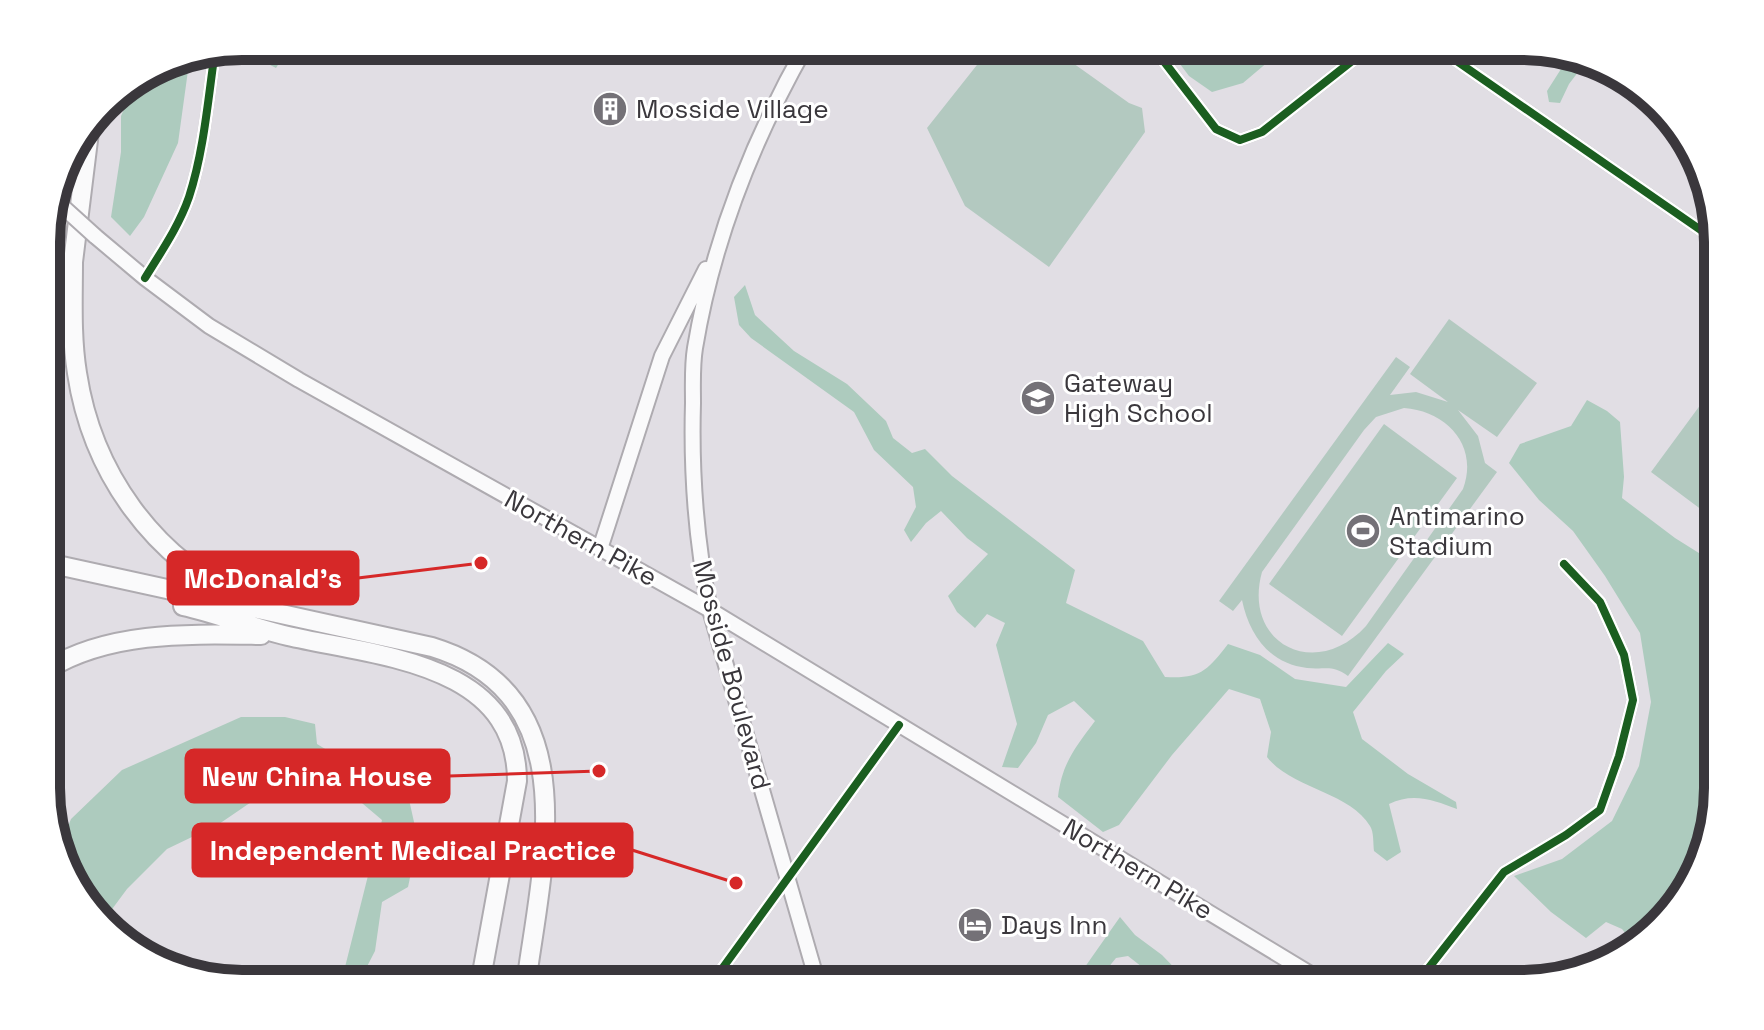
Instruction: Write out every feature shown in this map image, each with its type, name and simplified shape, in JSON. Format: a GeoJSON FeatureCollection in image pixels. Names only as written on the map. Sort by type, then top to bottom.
{"type":"FeatureCollection","features":[{"type":"Feature","properties":{"kind":"highway"},"geometry":{"type":"LineString","coordinates":[[60,326],[73,262],[87,146]]}},
{"type":"Feature","properties":{"kind":"highway"},"geometry":{"type":"LineString","coordinates":[[73,262],[74,349],[79,386],[95,444],[122,495],[156,537],[201,575],[234,594],[286,614]]}},
{"type":"Feature","properties":{"kind":"highway"},"geometry":{"type":"LineString","coordinates":[[60,566],[446,651],[485,674],[507,694],[524,717],[540,755],[547,796],[544,855],[528,970]]}},
{"type":"Feature","properties":{"kind":"highway"},"geometry":{"type":"LineString","coordinates":[[60,578],[191,607],[284,635],[438,671],[461,682],[482,699],[505,728],[516,759],[517,793],[483,970]]}},
{"type":"Feature","properties":{"kind":"highway"},"geometry":{"type":"LineString","coordinates":[[60,664],[86,652],[157,637],[182,634],[284,635]]}},
{"type":"Feature","properties":{"kind":"main road","name":"Mosside Boulevard"},"geometry":{"type":"LineString","coordinates":[[798,60],[752,150],[715,251],[694,351],[692,436],[699,542],[710,610],[814,970]]}},
{"type":"Feature","properties":{"kind":"main road","name":"Northern Pike"},"geometry":{"type":"LineString","coordinates":[[64,207],[145,278],[209,326],[299,380],[710,610],[1304,970]]}},
{"type":"Feature","properties":{"kind":"main road"},"geometry":{"type":"LineString","coordinates":[[600,549],[662,356],[715,251]]}},
{"type":"Feature","properties":{"kind":"street"},"geometry":{"type":"LineString","coordinates":[[1163,60],[1216,129],[1240,140],[1262,132],[1353,60]]}},
{"type":"Feature","properties":{"kind":"street"},"geometry":{"type":"LineString","coordinates":[[1455,60],[1704,232]]}},
{"type":"Feature","properties":{"kind":"street"},"geometry":{"type":"LineString","coordinates":[[145,278],[171,236],[189,197],[213,63]]}},
{"type":"Feature","properties":{"kind":"street"},"geometry":{"type":"LineString","coordinates":[[1427,970],[1504,872],[1566,835],[1600,810],[1619,756],[1633,700],[1624,655],[1600,602],[1564,564]]}},
{"type":"Feature","properties":{"kind":"street"},"geometry":{"type":"LineString","coordinates":[[721,970],[899,725]]}},
{"type":"Feature","properties":{"kind":"green space"},"geometry":{"type":"Polygon","coordinates":[[[260,60],[281,60],[276,68],[260,60]]]}},
{"type":"Feature","properties":{"kind":"green space"},"geometry":{"type":"Polygon","coordinates":[[[981,60],[1069,60],[1129,103],[1142,108],[1145,132],[1049,267],[965,206],[927,128],[981,60]]]}},
{"type":"Feature","properties":{"kind":"green space"},"geometry":{"type":"Polygon","coordinates":[[[1177,60],[1270,60],[1243,83],[1212,92],[1189,76],[1177,60]]]}},
{"type":"Feature","properties":{"kind":"green space"},"geometry":{"type":"Polygon","coordinates":[[[1564,65],[1580,70],[1560,103],[1549,102],[1547,91],[1564,65]]]}},
{"type":"Feature","properties":{"kind":"green space"},"geometry":{"type":"Polygon","coordinates":[[[188,68],[178,143],[144,217],[130,236],[111,217],[121,152],[121,116],[128,101],[141,91],[188,68]]]}},
{"type":"Feature","properties":{"kind":"green space"},"geometry":{"type":"Polygon","coordinates":[[[745,285],[755,315],[794,351],[847,384],[886,421],[893,438],[912,453],[925,449],[952,476],[1075,570],[1066,603],[1143,641],[1165,677],[1195,675],[1208,667],[1228,644],[1260,655],[1295,679],[1346,687],[1388,643],[1404,654],[1353,712],[1362,739],[1408,774],[1456,802],[1457,809],[1415,798],[1389,804],[1401,852],[1387,861],[1374,851],[1371,828],[1361,815],[1349,805],[1278,768],[1267,757],[1271,732],[1260,699],[1229,689],[1172,755],[1119,825],[1103,832],[1058,797],[1066,765],[1095,721],[1074,701],[1048,715],[1036,743],[1018,768],[1002,767],[1017,724],[996,645],[1005,623],[987,614],[975,628],[957,612],[948,596],[988,554],[941,511],[926,523],[911,542],[904,530],[916,507],[913,487],[874,450],[854,412],[751,338],[739,325],[734,297],[745,285]]]}},
{"type":"Feature","properties":{"kind":"green space"},"geometry":{"type":"Polygon","coordinates":[[[1449,319],[1537,383],[1497,437],[1458,410],[1478,436],[1485,463],[1497,472],[1348,676],[1333,669],[1307,668],[1282,660],[1272,654],[1256,635],[1242,600],[1233,611],[1219,601],[1396,357],[1410,367],[1390,395],[1416,392],[1448,402],[1410,374],[1449,319]],[[1404,408],[1376,417],[1262,572],[1259,597],[1263,619],[1273,635],[1288,647],[1306,652],[1326,651],[1346,642],[1366,626],[1463,489],[1467,459],[1463,445],[1446,424],[1420,411],[1404,408]]]}},
{"type":"Feature","properties":{"kind":"green space"},"geometry":{"type":"Polygon","coordinates":[[[1587,400],[1620,422],[1624,477],[1622,498],[1704,556],[1704,800],[1701,824],[1680,879],[1651,917],[1627,936],[1622,929],[1606,922],[1586,938],[1551,912],[1514,876],[1562,859],[1612,821],[1639,766],[1651,702],[1640,633],[1573,531],[1539,500],[1509,463],[1520,444],[1571,426],[1587,400]]]}},
{"type":"Feature","properties":{"kind":"green space"},"geometry":{"type":"Polygon","coordinates":[[[1701,404],[1704,406],[1704,512],[1651,472],[1701,404]]]}},
{"type":"Feature","properties":{"kind":"green space","name":"Antimarino Stadium"},"geometry":{"type":"Polygon","coordinates":[[[1384,424],[1457,478],[1342,636],[1269,584],[1384,424]]]}},
{"type":"Feature","properties":{"kind":"green space"},"geometry":{"type":"Polygon","coordinates":[[[241,717],[285,717],[315,724],[317,744],[340,758],[387,767],[408,795],[418,840],[408,887],[382,902],[375,951],[365,970],[344,970],[382,820],[356,798],[260,796],[219,824],[167,849],[127,889],[109,913],[84,879],[66,833],[71,819],[122,770],[241,717]]]}},
{"type":"Feature","properties":{"kind":"green space"},"geometry":{"type":"Polygon","coordinates":[[[1120,917],[1135,935],[1176,970],[1146,970],[1128,956],[1116,958],[1106,970],[1083,970],[1120,917]]]}},
{"type":"Feature","properties":{"kind":"cycle path"},"geometry":{"type":"LineString","coordinates":[[1163,60],[1216,129],[1240,140],[1262,132],[1353,60]]}},
{"type":"Feature","properties":{"kind":"cycle path"},"geometry":{"type":"LineString","coordinates":[[1455,60],[1704,232]]}},
{"type":"Feature","properties":{"kind":"cycle path"},"geometry":{"type":"LineString","coordinates":[[145,278],[175,229],[189,197],[202,143],[213,63]]}},
{"type":"Feature","properties":{"kind":"cycle path"},"geometry":{"type":"LineString","coordinates":[[1427,970],[1504,872],[1566,835],[1600,810],[1619,756],[1633,700],[1624,655],[1600,602],[1564,564]]}},
{"type":"Feature","properties":{"kind":"cycle path"},"geometry":{"type":"LineString","coordinates":[[721,970],[899,725]]}},
{"type":"Feature","properties":{"kind":"place","name":"Mosside Village"},"geometry":{"type":"Point","coordinates":[610,109]}},
{"type":"Feature","properties":{"kind":"place","name":"Gateway High School"},"geometry":{"type":"Point","coordinates":[1038,398]}},
{"type":"Feature","properties":{"kind":"place","name":"Antimarino Stadium"},"geometry":{"type":"Point","coordinates":[1363,531]}},
{"type":"Feature","properties":{"kind":"place","name":"McDonald's"},"geometry":{"type":"Point","coordinates":[481,563]}},
{"type":"Feature","properties":{"kind":"place","name":"New China House"},"geometry":{"type":"Point","coordinates":[599,771]}},
{"type":"Feature","properties":{"kind":"place","name":"Independent Medical Practice"},"geometry":{"type":"Point","coordinates":[736,883]}},
{"type":"Feature","properties":{"kind":"place","name":"Days Inn"},"geometry":{"type":"Point","coordinates":[975,925]}}]}
